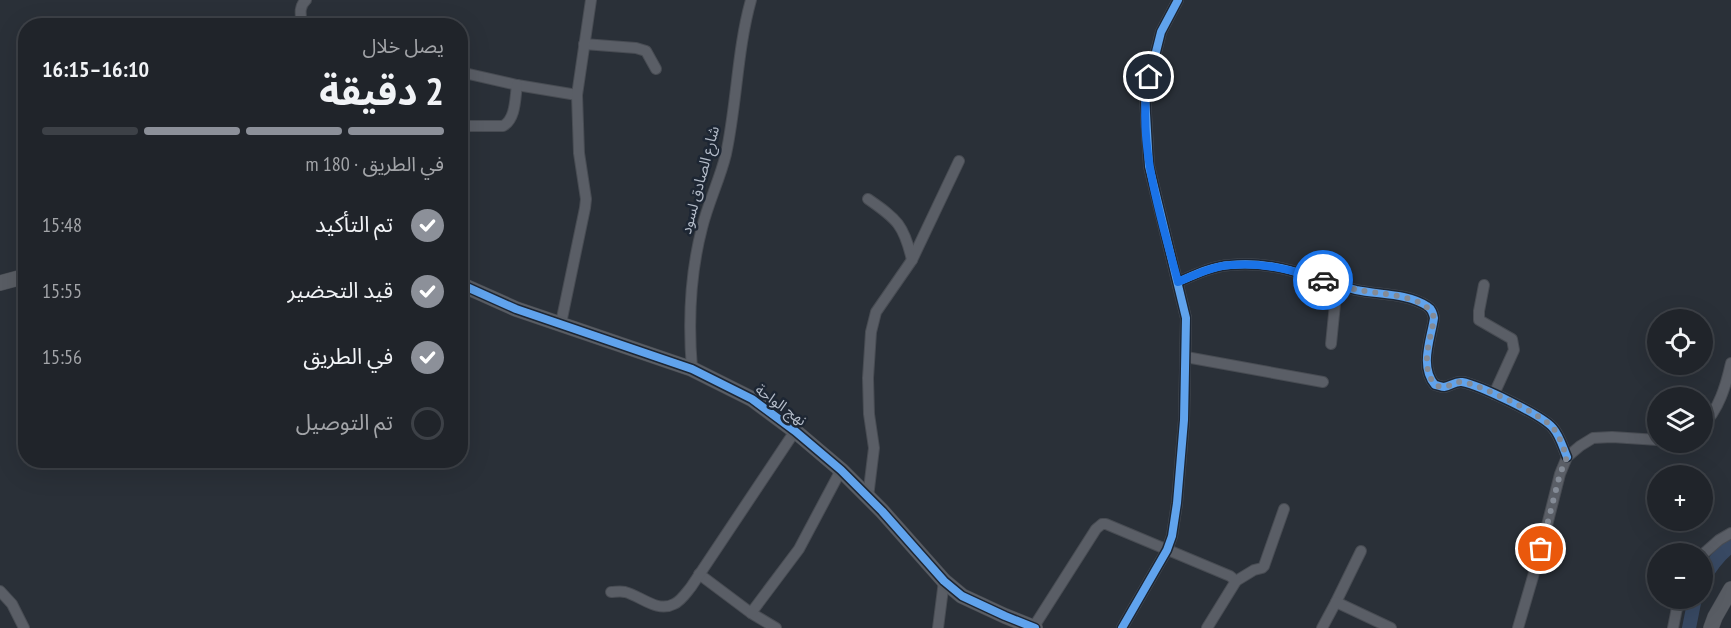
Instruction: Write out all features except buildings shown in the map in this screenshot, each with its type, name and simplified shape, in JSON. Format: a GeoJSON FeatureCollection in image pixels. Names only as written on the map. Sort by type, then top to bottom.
{"type":"FeatureCollection","features":[{"type":"Feature","properties":{"kind":"street"},"geometry":{"type":"LineString","coordinates":[[301,18],[301,4],[306,0]]}},
{"type":"Feature","properties":{"kind":"street"},"geometry":{"type":"LineString","coordinates":[[561,323],[586,199],[579,153],[577,95],[591,0]]}},
{"type":"Feature","properties":{"kind":"street","name":"شارع الصادق لسود"},"geometry":{"type":"LineString","coordinates":[[692,369],[690,296],[694,261],[702,225],[726,154],[740,49],[751,0]]}},
{"type":"Feature","properties":{"kind":"street"},"geometry":{"type":"LineString","coordinates":[[1122,628],[1167,550],[1178,502],[1184,420],[1186,318],[1149,166],[1145,96],[1161,32],[1178,0]]}},
{"type":"Feature","properties":{"kind":"street"},"geometry":{"type":"LineString","coordinates":[[584,44],[636,48],[646,51],[656,69]]}},
{"type":"Feature","properties":{"kind":"street"},"geometry":{"type":"LineString","coordinates":[[468,74],[577,95]]}},
{"type":"Feature","properties":{"kind":"street"},"geometry":{"type":"LineString","coordinates":[[468,127],[508,124],[512,116],[517,85]]}},
{"type":"Feature","properties":{"kind":"street"},"geometry":{"type":"LineString","coordinates":[[868,497],[874,448],[869,414],[868,378],[876,312],[912,260],[959,161]]}},
{"type":"Feature","properties":{"kind":"street"},"geometry":{"type":"LineString","coordinates":[[868,199],[903,229],[912,260]]}},
{"type":"Feature","properties":{"kind":"street"},"geometry":{"type":"LineString","coordinates":[[1178,282],[1230,265],[1270,265],[1294,270],[1357,290],[1403,297],[1428,307],[1433,312],[1434,318],[1426,356],[1431,380],[1435,385],[1444,387],[1463,382],[1494,394],[1539,417],[1552,426],[1567,457]]}},
{"type":"Feature","properties":{"kind":"street"},"geometry":{"type":"LineString","coordinates":[[0,283],[18,278]]}},
{"type":"Feature","properties":{"kind":"street"},"geometry":{"type":"LineString","coordinates":[[1331,344],[1337,284]]}},
{"type":"Feature","properties":{"kind":"street"},"geometry":{"type":"LineString","coordinates":[[1484,285],[1479,320],[1512,339],[1514,350],[1494,394]]}},
{"type":"Feature","properties":{"kind":"street","name":"نهج الواحة"},"geometry":{"type":"LineString","coordinates":[[468,288],[516,309],[692,369],[752,399],[795,431],[841,470],[944,581],[962,596],[980,606],[1034,628]]}},
{"type":"Feature","properties":{"kind":"street"},"geometry":{"type":"LineString","coordinates":[[1186,357],[1323,382]]}},
{"type":"Feature","properties":{"kind":"street"},"geometry":{"type":"LineString","coordinates":[[1713,412],[1723,391],[1731,363]]}},
{"type":"Feature","properties":{"kind":"street"},"geometry":{"type":"LineString","coordinates":[[611,592],[622,592],[656,606],[673,605],[680,600],[795,431]]}},
{"type":"Feature","properties":{"kind":"street"},"geometry":{"type":"LineString","coordinates":[[1518,628],[1560,474],[1567,457],[1593,438],[1647,439]]}},
{"type":"Feature","properties":{"kind":"street"},"geometry":{"type":"LineString","coordinates":[[751,613],[799,549],[841,470]]}},
{"type":"Feature","properties":{"kind":"street"},"geometry":{"type":"LineString","coordinates":[[1207,628],[1236,581],[1264,566],[1284,509]]}},
{"type":"Feature","properties":{"kind":"street"},"geometry":{"type":"LineString","coordinates":[[1034,628],[1099,525],[1106,524],[1230,576],[1236,581]]}},
{"type":"Feature","properties":{"kind":"street"},"geometry":{"type":"LineString","coordinates":[[1713,545],[1731,533]]}},
{"type":"Feature","properties":{"kind":"street"},"geometry":{"type":"LineString","coordinates":[[1322,628],[1361,552]]}},
{"type":"Feature","properties":{"kind":"street"},"geometry":{"type":"LineString","coordinates":[[699,574],[751,613],[776,628]]}},
{"type":"Feature","properties":{"kind":"street"},"geometry":{"type":"LineString","coordinates":[[938,628],[944,581]]}},
{"type":"Feature","properties":{"kind":"street"},"geometry":{"type":"LineString","coordinates":[[1711,628],[1731,590]]}},
{"type":"Feature","properties":{"kind":"street"},"geometry":{"type":"LineString","coordinates":[[0,591],[12,604],[24,628]]}},
{"type":"Feature","properties":{"kind":"street"},"geometry":{"type":"LineString","coordinates":[[1336,602],[1391,628]]}},
{"type":"Feature","properties":{"kind":"street"},"geometry":{"type":"LineString","coordinates":[[1673,628],[1677,609]]}},
{"type":"Feature","properties":{"kind":"waterway"},"geometry":{"type":"LineString","coordinates":[[1713,565],[1731,546]]}},
{"type":"Feature","properties":{"kind":"waterway"},"geometry":{"type":"LineString","coordinates":[[1689,628],[1693,609]]}},
{"type":"Feature","properties":{"kind":"cycle path"},"geometry":{"type":"LineString","coordinates":[[1122,628],[1167,550],[1172,536],[1177,503],[1184,420],[1186,318],[1149,166],[1145,96],[1161,32],[1178,0]]}},
{"type":"Feature","properties":{"kind":"cycle path"},"geometry":{"type":"LineString","coordinates":[[1178,282],[1217,267],[1264,265],[1294,271],[1356,290],[1419,302],[1430,308],[1434,318],[1427,361],[1430,378],[1435,385],[1444,387],[1462,382],[1510,401],[1547,422],[1559,438],[1567,457]]}},
{"type":"Feature","properties":{"kind":"cycle path"},"geometry":{"type":"LineString","coordinates":[[468,288],[516,309],[692,369],[752,399],[795,431],[841,470],[882,511],[944,581],[962,596],[1035,628]]}},
{"type":"Feature","properties":{"kind":"way so far"},"geometry":{"type":"LineString","coordinates":[[1323,280],[1357,290],[1403,297],[1428,307],[1433,312],[1434,318],[1426,356],[1431,380],[1435,385],[1444,387],[1463,382],[1509,401],[1552,426],[1567,457],[1560,474],[1541,549]]}},
{"type":"Feature","properties":{"kind":"route"},"geometry":{"type":"LineString","coordinates":[[1149,77],[1145,106],[1149,166],[1178,282],[1230,265],[1270,265],[1323,280]]}}]}
